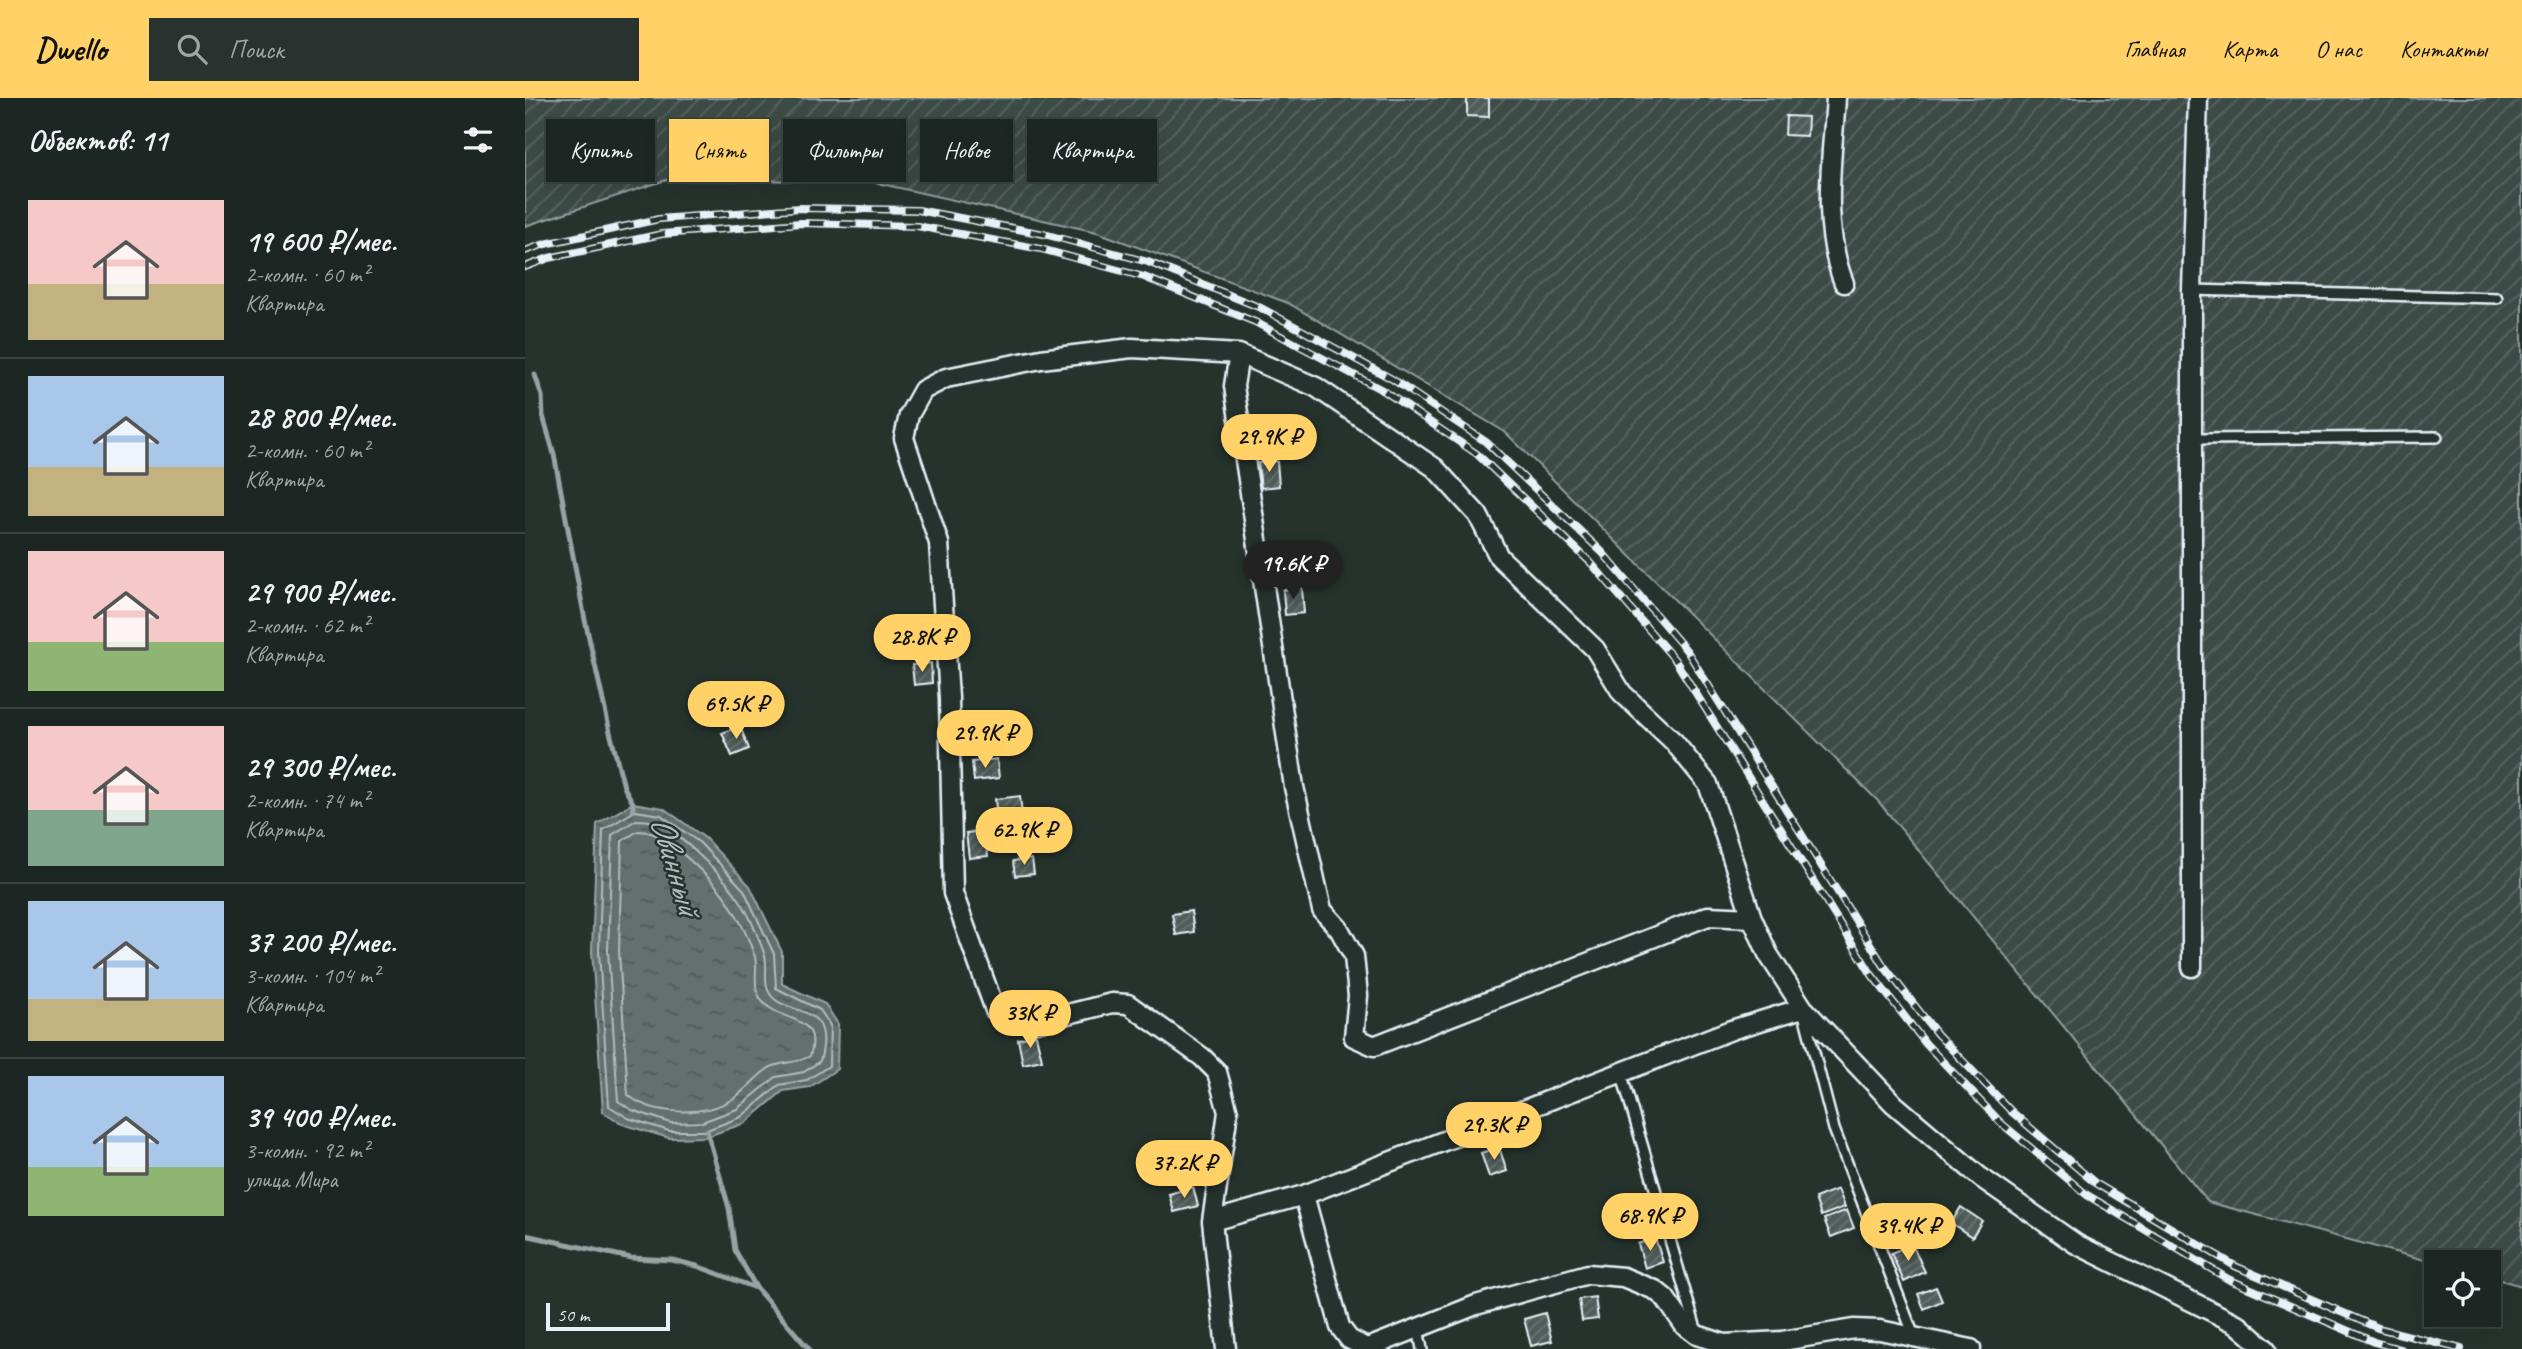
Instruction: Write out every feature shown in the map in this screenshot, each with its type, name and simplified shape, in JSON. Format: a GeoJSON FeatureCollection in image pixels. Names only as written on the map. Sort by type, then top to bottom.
{"type":"FeatureCollection","features":[{"type":"Feature","properties":{"kind":"street"},"geometry":{"type":"LineString","coordinates":[[1836,98],[1830,216],[1835,259],[1844,283]]}},
{"type":"Feature","properties":{"kind":"street"},"geometry":{"type":"LineString","coordinates":[[2192,967],[2193,290],[2198,98]]}},
{"type":"Feature","properties":{"kind":"street"},"geometry":{"type":"LineString","coordinates":[[1226,1349],[1212,1221],[1228,1112],[1217,1072],[1202,1057],[1128,1004],[1112,1003],[1036,1022],[1014,1019],[995,1010],[953,892],[949,698],[939,543],[904,438],[909,415],[923,390],[946,378],[1041,359],[1132,348],[1239,354],[1315,387],[1435,468],[1478,515],[1499,557],[1595,649],[1622,693],[1674,742],[1708,784],[1752,918],[1768,954],[1803,1008],[1894,1104],[1980,1177],[2076,1244],[2237,1324],[2266,1349]]}},
{"type":"Feature","properties":{"kind":"street"},"geometry":{"type":"LineString","coordinates":[[1239,354],[1234,386],[1294,787],[1322,910],[1339,929],[1354,957],[1358,996],[1354,1037],[1374,1046],[1708,916],[1752,918]]}},
{"type":"Feature","properties":{"kind":"street"},"geometry":{"type":"LineString","coordinates":[[1212,1221],[1304,1195],[1731,1030],[1803,1008]]}},
{"type":"Feature","properties":{"kind":"street"},"geometry":{"type":"LineString","coordinates":[[1304,1195],[1340,1327],[1349,1339],[1368,1349],[1476,1305],[1588,1274],[1623,1277],[1655,1290],[1665,1298],[1684,1325],[1697,1335],[1724,1344],[1782,1345],[1854,1329],[1879,1330],[1971,1349]]}},
{"type":"Feature","properties":{"kind":"lane"},"geometry":{"type":"LineString","coordinates":[[2193,290],[2497,298]]}},
{"type":"Feature","properties":{"kind":"lane"},"geometry":{"type":"LineString","coordinates":[[2193,439],[2437,437]]}},
{"type":"Feature","properties":{"kind":"lane"},"geometry":{"type":"LineString","coordinates":[[1803,1008],[1834,1129],[1914,1336]]}},
{"type":"Feature","properties":{"kind":"lane"},"geometry":{"type":"LineString","coordinates":[[1621,1072],[1697,1335]]}},
{"type":"Feature","properties":{"kind":"lane"},"geometry":{"type":"LineString","coordinates":[[1418,1328],[1422,1349]]}},
{"type":"Feature","properties":{"kind":"shaded area"},"geometry":{"type":"Polygon","coordinates":[[[525,98],[2522,98],[2522,1286],[2501,1280],[2501,1250],[2424,1250],[2424,1260],[2208,1202],[1878,801],[1505,432],[1288,303],[1097,232],[872,182],[906,182],[906,119],[783,119],[783,181],[769,181],[769,119],[669,119],[669,180],[525,226],[525,98]]]}},
{"type":"Feature","properties":{"kind":"water"},"geometry":{"type":"Polygon","coordinates":[[[633,803],[663,808],[705,838],[750,886],[782,952],[782,984],[825,1004],[838,1024],[837,1069],[810,1087],[783,1091],[745,1123],[705,1137],[669,1138],[625,1125],[603,1112],[592,951],[597,824],[633,803]]]}},
{"type":"Feature","properties":{"kind":"building"},"geometry":{"type":"Polygon","coordinates":[[[1467,98],[1489,98],[1489,117],[1467,116],[1467,98]]]}},
{"type":"Feature","properties":{"kind":"building"},"geometry":{"type":"Polygon","coordinates":[[[1786,116],[1808,117],[1807,136],[1785,135],[1786,116]]]}},
{"type":"Feature","properties":{"kind":"building"},"geometry":{"type":"Polygon","coordinates":[[[1277,461],[1279,486],[1261,488],[1258,463],[1277,461]]]}},
{"type":"Feature","properties":{"kind":"building"},"geometry":{"type":"Polygon","coordinates":[[[1302,588],[1304,613],[1285,615],[1283,590],[1302,588]]]}},
{"type":"Feature","properties":{"kind":"building"},"geometry":{"type":"Polygon","coordinates":[[[931,663],[932,683],[914,685],[912,665],[931,663]]]}},
{"type":"Feature","properties":{"kind":"building"},"geometry":{"type":"Polygon","coordinates":[[[740,726],[749,749],[732,756],[722,733],[740,726]]]}},
{"type":"Feature","properties":{"kind":"building"},"geometry":{"type":"Polygon","coordinates":[[[997,759],[999,778],[974,781],[972,762],[997,759]]]}},
{"type":"Feature","properties":{"kind":"building"},"geometry":{"type":"Polygon","coordinates":[[[1020,796],[1022,815],[997,817],[995,799],[1020,796]]]}},
{"type":"Feature","properties":{"kind":"building"},"geometry":{"type":"Polygon","coordinates":[[[985,831],[988,856],[969,858],[966,833],[985,831]]]}},
{"type":"Feature","properties":{"kind":"building"},"geometry":{"type":"Polygon","coordinates":[[[1032,859],[1034,874],[1015,876],[1013,861],[1032,859]]]}},
{"type":"Feature","properties":{"kind":"building"},"geometry":{"type":"Polygon","coordinates":[[[1191,911],[1194,932],[1176,935],[1172,914],[1191,911]]]}},
{"type":"Feature","properties":{"kind":"building"},"geometry":{"type":"Polygon","coordinates":[[[1036,1035],[1042,1060],[1023,1064],[1018,1039],[1036,1035]]]}},
{"type":"Feature","properties":{"kind":"building"},"geometry":{"type":"Polygon","coordinates":[[[1499,1147],[1507,1171],[1489,1177],[1481,1153],[1499,1147]]]}},
{"type":"Feature","properties":{"kind":"building"},"geometry":{"type":"Polygon","coordinates":[[[1193,1187],[1198,1206],[1174,1212],[1169,1194],[1193,1187]]]}},
{"type":"Feature","properties":{"kind":"building"},"geometry":{"type":"Polygon","coordinates":[[[1838,1189],[1845,1207],[1821,1216],[1815,1198],[1838,1189]]]}},
{"type":"Feature","properties":{"kind":"building"},"geometry":{"type":"Polygon","coordinates":[[[1961,1207],[1982,1221],[1972,1237],[1951,1223],[1961,1207]]]}},
{"type":"Feature","properties":{"kind":"building"},"geometry":{"type":"Polygon","coordinates":[[[1847,1210],[1854,1228],[1831,1237],[1824,1219],[1847,1210]]]}},
{"type":"Feature","properties":{"kind":"building"},"geometry":{"type":"Polygon","coordinates":[[[1655,1238],[1663,1262],[1645,1268],[1638,1244],[1655,1238]]]}},
{"type":"Feature","properties":{"kind":"building"},"geometry":{"type":"Polygon","coordinates":[[[1912,1244],[1925,1272],[1904,1282],[1891,1253],[1912,1244]]]}},
{"type":"Feature","properties":{"kind":"building"},"geometry":{"type":"Polygon","coordinates":[[[1936,1287],[1942,1301],[1924,1309],[1918,1294],[1936,1287]]]}},
{"type":"Feature","properties":{"kind":"building"},"geometry":{"type":"Polygon","coordinates":[[[1595,1297],[1598,1319],[1582,1321],[1579,1299],[1595,1297]]]}},
{"type":"Feature","properties":{"kind":"building"},"geometry":{"type":"Polygon","coordinates":[[[1545,1313],[1552,1341],[1531,1346],[1524,1319],[1545,1313]]]}},
{"type":"Feature","properties":{"kind":"waterway","name":"Овинный"},"geometry":{"type":"LineString","coordinates":[[535,375],[542,396],[543,416],[554,454],[585,620],[610,732],[624,787],[633,803],[633,810]]}},
{"type":"Feature","properties":{"kind":"waterway","name":"Овинный"},"geometry":{"type":"LineString","coordinates":[[707,1131],[729,1208],[735,1250],[757,1289],[809,1349]]}},
{"type":"Feature","properties":{"kind":"waterway"},"geometry":{"type":"LineString","coordinates":[[525,1235],[631,1258],[672,1260],[697,1266],[756,1288]]}},
{"type":"Feature","properties":{"kind":"railway"},"geometry":{"type":"LineString","coordinates":[[525,251],[545,244],[659,219],[800,208],[918,210],[1044,234],[1148,262],[1261,308],[1392,379],[1486,442],[1602,552],[1687,651],[1884,966],[1937,1034],[2012,1112],[2095,1183],[2235,1266],[2378,1328],[2461,1349]]}},
{"type":"Feature","properties":{"kind":"railway"},"geometry":{"type":"LineString","coordinates":[[525,267],[549,258],[662,234],[801,223],[917,226],[1041,249],[1144,277],[1255,322],[1384,391],[1477,454],[1591,563],[1675,660],[1872,975],[1926,1044],[2001,1123],[2087,1195],[2228,1279],[2374,1342],[2401,1349]]}}]}
